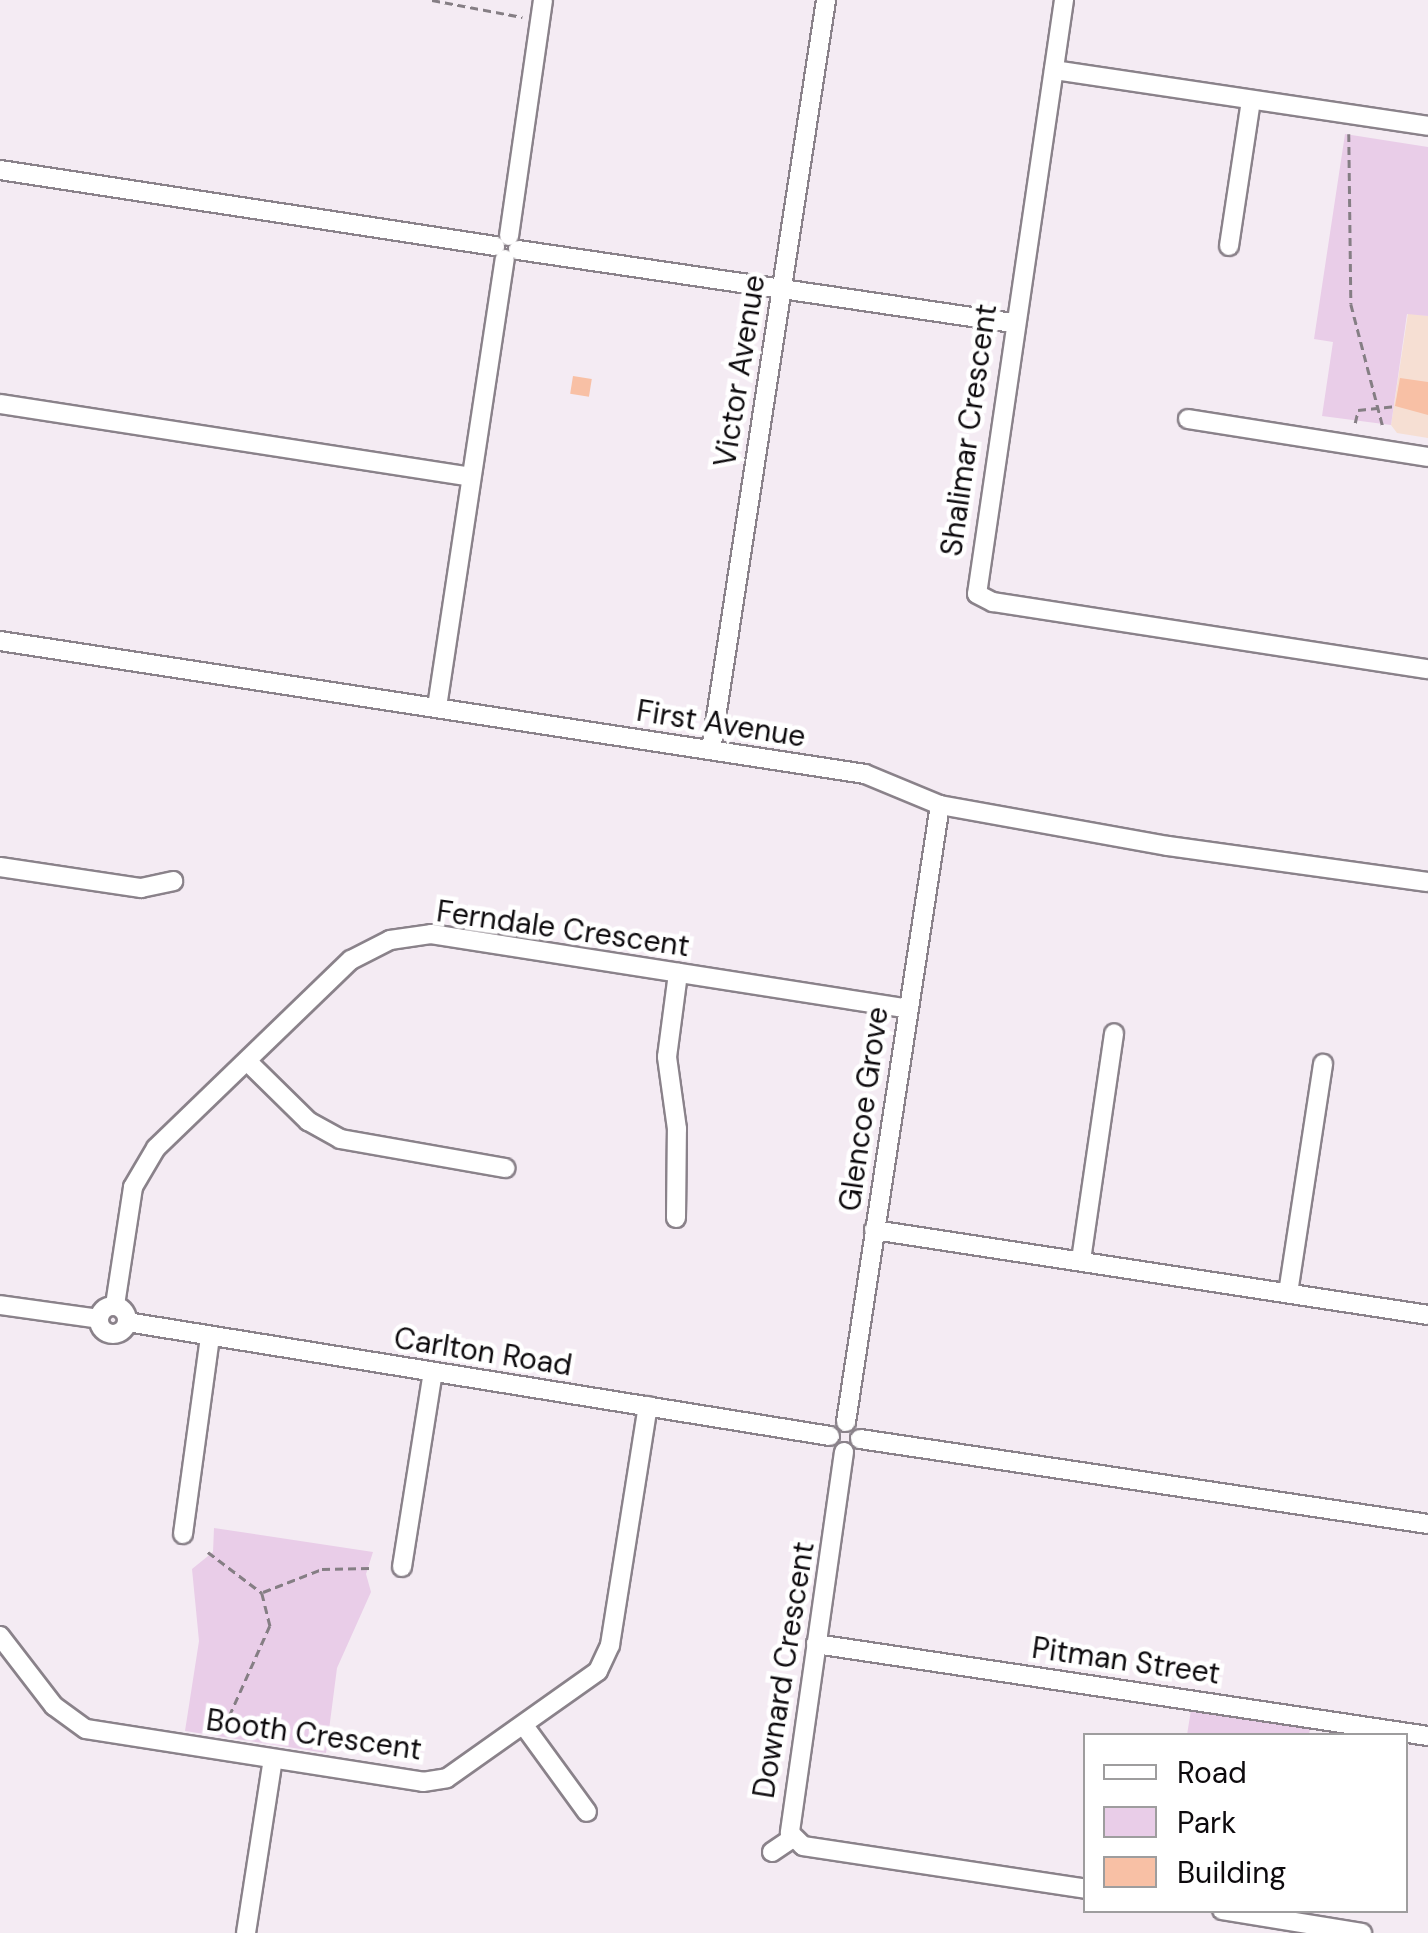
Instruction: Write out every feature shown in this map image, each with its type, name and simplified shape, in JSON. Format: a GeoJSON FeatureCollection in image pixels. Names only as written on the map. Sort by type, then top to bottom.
{"type":"FeatureCollection","features":[{"type":"Feature","properties":{"kind":"street"},"geometry":{"type":"LineString","coordinates":[[437,707],[542,0]]}},
{"type":"Feature","properties":{"kind":"street","name":"Victor Avenue"},"geometry":{"type":"LineString","coordinates":[[711,750],[826,0]]}},
{"type":"Feature","properties":{"kind":"street","name":"Shalimar Crescent"},"geometry":{"type":"LineString","coordinates":[[1064,0],[1012,323],[978,594],[992,602],[1428,669]]}},
{"type":"Feature","properties":{"kind":"street"},"geometry":{"type":"LineString","coordinates":[[1054,70],[1428,126]]}},
{"type":"Feature","properties":{"kind":"street"},"geometry":{"type":"LineString","coordinates":[[1229,246],[1251,102]]}},
{"type":"Feature","properties":{"kind":"street"},"geometry":{"type":"LineString","coordinates":[[0,170],[1012,323]]}},
{"type":"Feature","properties":{"kind":"street"},"geometry":{"type":"LineString","coordinates":[[0,404],[470,477]]}},
{"type":"Feature","properties":{"kind":"street"},"geometry":{"type":"LineString","coordinates":[[1188,419],[1428,457]]}},
{"type":"Feature","properties":{"kind":"street","name":"First Avenue"},"geometry":{"type":"LineString","coordinates":[[0,640],[865,774],[940,804],[1168,846],[1428,882]]}},
{"type":"Feature","properties":{"kind":"street","name":"Glencoe Grove"},"geometry":{"type":"LineString","coordinates":[[846,1422],[940,804]]}},
{"type":"Feature","properties":{"kind":"street"},"geometry":{"type":"LineString","coordinates":[[0,867],[141,888],[174,881]]}},
{"type":"Feature","properties":{"kind":"street","name":"Ferndale Crescent"},"geometry":{"type":"LineString","coordinates":[[115,1306],[133,1187],[143,1165],[351,960],[410,936],[906,1008]]}},
{"type":"Feature","properties":{"kind":"street"},"geometry":{"type":"LineString","coordinates":[[676,1218],[677,1129],[667,1057],[678,973]]}},
{"type":"Feature","properties":{"kind":"street"},"geometry":{"type":"LineString","coordinates":[[1081,1260],[1114,1032]]}},
{"type":"Feature","properties":{"kind":"street"},"geometry":{"type":"LineString","coordinates":[[247,1061],[296,1110],[340,1139],[506,1168]]}},
{"type":"Feature","properties":{"kind":"street"},"geometry":{"type":"LineString","coordinates":[[1288,1293],[1324,1064]]}},
{"type":"Feature","properties":{"kind":"street"},"geometry":{"type":"LineString","coordinates":[[874,1230],[1428,1315]]}},
{"type":"Feature","properties":{"kind":"street"},"geometry":{"type":"LineString","coordinates":[[0,1305],[99,1318],[115,1306],[128,1322]]}},
{"type":"Feature","properties":{"kind":"street","name":"Carlton Road"},"geometry":{"type":"LineString","coordinates":[[99,1318],[110,1334],[128,1322],[830,1436]]}},
{"type":"Feature","properties":{"kind":"street"},"geometry":{"type":"LineString","coordinates":[[183,1534],[210,1338]]}},
{"type":"Feature","properties":{"kind":"street"},"geometry":{"type":"LineString","coordinates":[[402,1567],[433,1372]]}},
{"type":"Feature","properties":{"kind":"street","name":"Booth Crescent"},"geometry":{"type":"LineString","coordinates":[[2,1645],[54,1706],[86,1729],[423,1782],[462,1771],[598,1671],[610,1645],[648,1406]]}},
{"type":"Feature","properties":{"kind":"street"},"geometry":{"type":"LineString","coordinates":[[860,1438],[844,1452],[830,1436],[846,1422],[860,1438],[1428,1524]]}},
{"type":"Feature","properties":{"kind":"street","name":"Downard Crescent"},"geometry":{"type":"LineString","coordinates":[[844,1452],[788,1827],[793,1838],[803,1846],[1083,1890]]}},
{"type":"Feature","properties":{"kind":"street","name":"Pitman Street"},"geometry":{"type":"LineString","coordinates":[[816,1644],[1428,1736]]}},
{"type":"Feature","properties":{"kind":"street"},"geometry":{"type":"LineString","coordinates":[[525,1727],[587,1812]]}},
{"type":"Feature","properties":{"kind":"street"},"geometry":{"type":"LineString","coordinates":[[246,1933],[273,1759]]}},
{"type":"Feature","properties":{"kind":"street"},"geometry":{"type":"LineString","coordinates":[[772,1852],[793,1838]]}},
{"type":"Feature","properties":{"kind":"street"},"geometry":{"type":"LineString","coordinates":[[1240,1913],[1362,1933]]}},
{"type":"Feature","properties":{"kind":"path"},"geometry":{"type":"LineString","coordinates":[[432,0],[524,17]]}},
{"type":"Feature","properties":{"kind":"path"},"geometry":{"type":"LineString","coordinates":[[1349,133],[1351,304],[1382,409],[1383,427]]}},
{"type":"Feature","properties":{"kind":"path"},"geometry":{"type":"LineString","coordinates":[[1356,423],[1358,410],[1394,406]]}},
{"type":"Feature","properties":{"kind":"path"},"geometry":{"type":"LineString","coordinates":[[208,1552],[262,1593],[269,1636],[222,1734]]}},
{"type":"Feature","properties":{"kind":"path"},"geometry":{"type":"LineString","coordinates":[[262,1593],[322,1569],[370,1568]]}},
{"type":"Feature","properties":{"kind":"shaded area"},"geometry":{"type":"Polygon","coordinates":[[[1408,313],[1428,316],[1428,438],[1397,433],[1391,425],[1408,313]]]}},
{"type":"Feature","properties":{"kind":"green space"},"geometry":{"type":"Polygon","coordinates":[[[1345,134],[1428,147],[1428,316],[1407,314],[1391,425],[1322,416],[1333,342],[1314,339],[1345,134]]]}},
{"type":"Feature","properties":{"kind":"green space"},"geometry":{"type":"Polygon","coordinates":[[[214,1528],[373,1552],[366,1574],[371,1592],[337,1668],[326,1753],[185,1731],[199,1641],[192,1569],[213,1552],[214,1528]]]}},
{"type":"Feature","properties":{"kind":"green space"},"geometry":{"type":"Polygon","coordinates":[[[1191,1710],[1310,1729],[1309,1733],[1187,1733],[1191,1710]]]}},
{"type":"Feature","properties":{"kind":"building"},"geometry":{"type":"Polygon","coordinates":[[[573,376],[592,379],[589,397],[570,394],[573,376]]]}},
{"type":"Feature","properties":{"kind":"building"},"geometry":{"type":"Polygon","coordinates":[[[1400,378],[1428,382],[1428,415],[1395,406],[1400,378]]]}}]}
